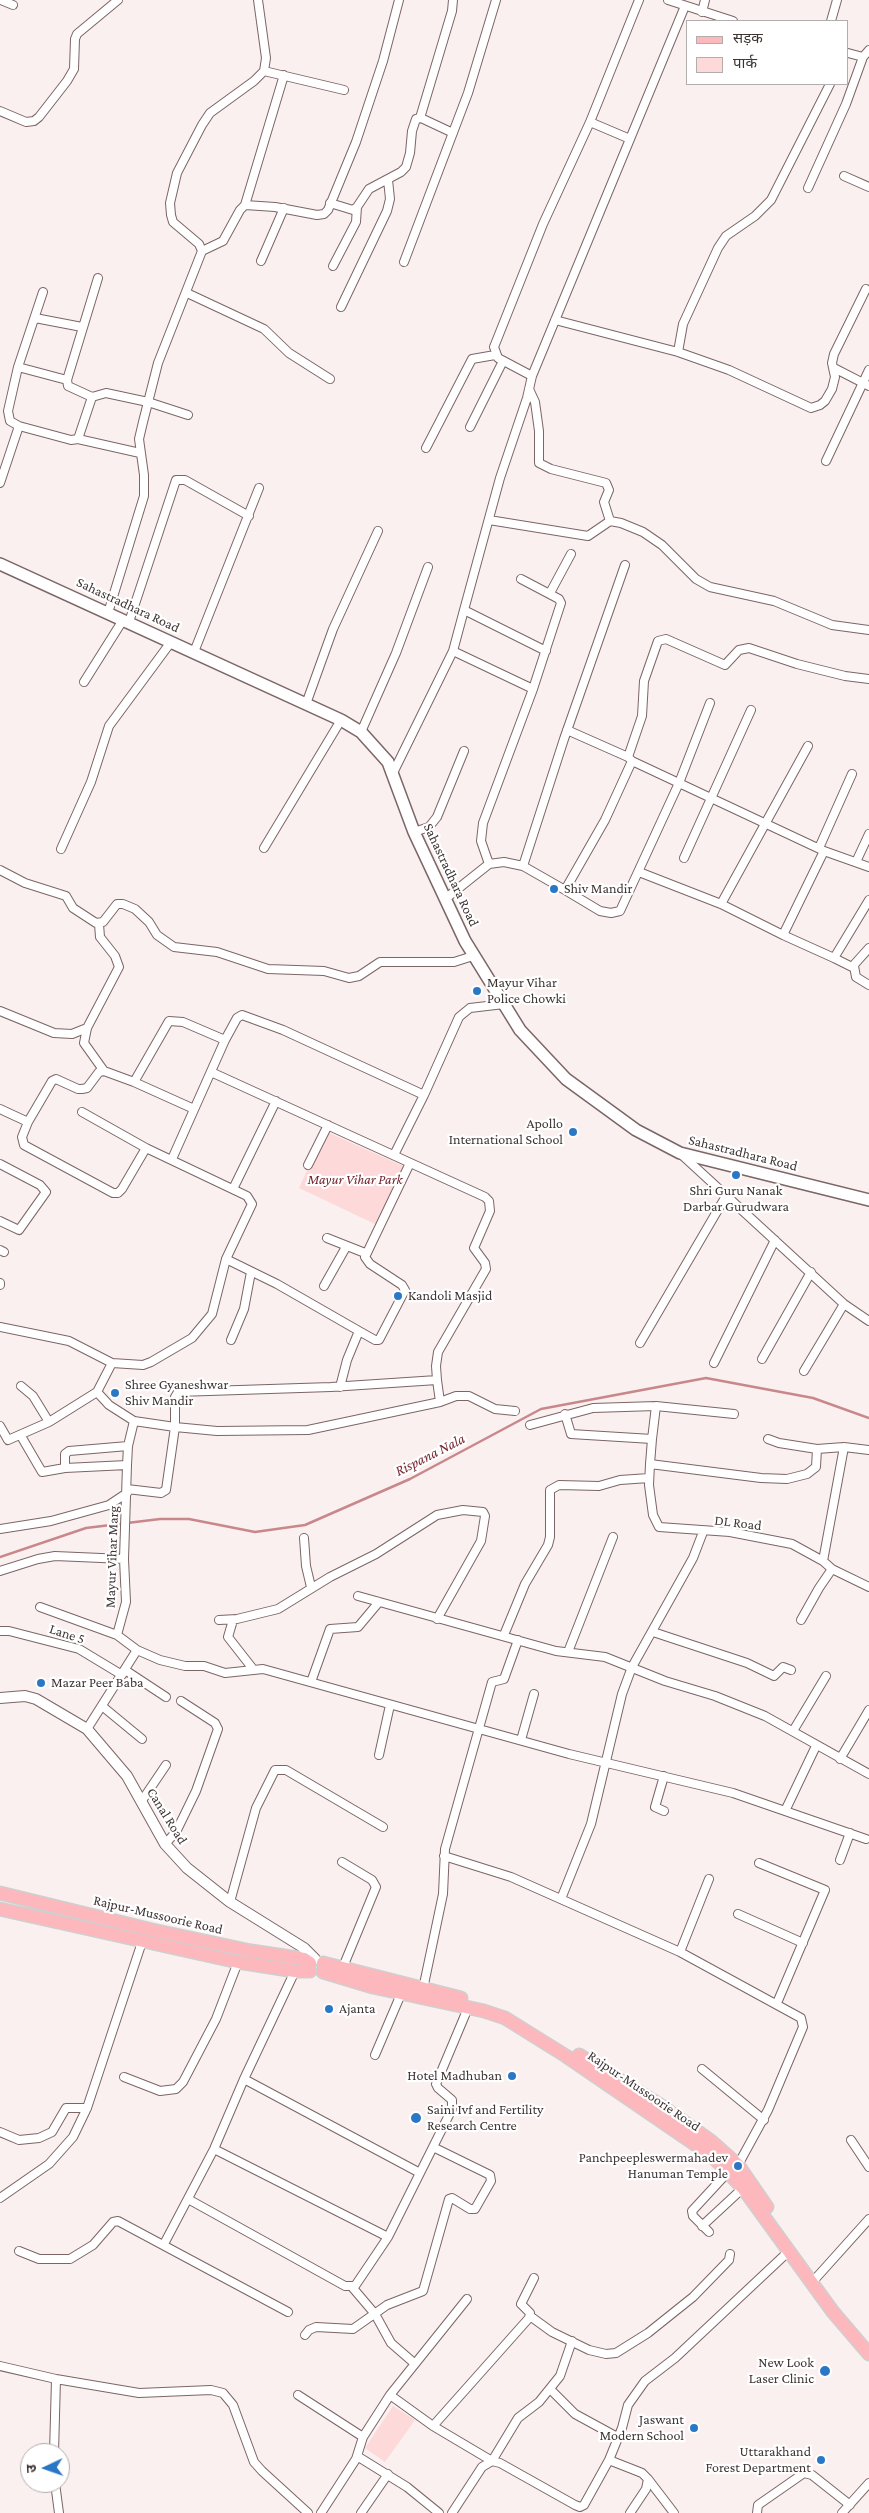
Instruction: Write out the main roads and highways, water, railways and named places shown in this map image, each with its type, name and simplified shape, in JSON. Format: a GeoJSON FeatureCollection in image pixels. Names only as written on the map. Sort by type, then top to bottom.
{"type":"FeatureCollection","features":[{"type":"Feature","properties":{"kind":"main road","name":"Sahastradhara Road"},"geometry":{"type":"LineString","coordinates":[[0,564],[341,720],[361,732],[388,762],[414,832],[473,956],[520,1030],[566,1079],[636,1130],[680,1153],[869,1200]]}},
{"type":"Feature","properties":{"kind":"main road","name":"Rajpur-Mussoorie Road"},"geometry":{"type":"LineString","coordinates":[[0,1893],[152,1930],[251,1951],[304,1959],[316,1966],[401,1994],[505,2018],[566,2056],[733,2168],[743,2188],[833,2312],[869,2354]]}},
{"type":"Feature","properties":{"kind":"main road","name":"Rajpur-Mussoorie Road"},"geometry":{"type":"LineString","coordinates":[[0,1909],[142,1942],[295,1972],[316,1966],[343,1967],[478,2002],[512,2016],[663,2107],[711,2141],[816,2278],[869,2342]]}},
{"type":"Feature","properties":{"kind":"waterway","name":"Rispana Nala"},"geometry":{"type":"LineString","coordinates":[[0,1557],[86,1528],[160,1519],[189,1519],[255,1532],[305,1525],[410,1479],[541,1409],[706,1378],[813,1398],[869,1418]]}},
{"type":"Feature","properties":{"kind":"place","name":"Shiv Mandir"},"geometry":{"type":"Point","coordinates":[554,889]}},
{"type":"Feature","properties":{"kind":"place","name":"Mayur Vihar Police Chowki"},"geometry":{"type":"Point","coordinates":[477,991]}},
{"type":"Feature","properties":{"kind":"place","name":"Apollo International School"},"geometry":{"type":"Point","coordinates":[573,1132]}},
{"type":"Feature","properties":{"kind":"place","name":"Shri Guru Nanak Darbar Gurudwara"},"geometry":{"type":"Point","coordinates":[736,1175]}},
{"type":"Feature","properties":{"kind":"place","name":"Kandoli Masjid"},"geometry":{"type":"Point","coordinates":[398,1296]}},
{"type":"Feature","properties":{"kind":"place","name":"Shree Gyaneshwar Shiv Mandir"},"geometry":{"type":"Point","coordinates":[115,1393]}},
{"type":"Feature","properties":{"kind":"place","name":"Mazar Peer Baba"},"geometry":{"type":"Point","coordinates":[41,1683]}},
{"type":"Feature","properties":{"kind":"place","name":"Ajanta"},"geometry":{"type":"Point","coordinates":[329,2009]}},
{"type":"Feature","properties":{"kind":"place","name":"Hotel Madhuban"},"geometry":{"type":"Point","coordinates":[512,2076]}},
{"type":"Feature","properties":{"kind":"place","name":"Saini Ivf and Fertility Research Centre"},"geometry":{"type":"Point","coordinates":[416,2118]}},
{"type":"Feature","properties":{"kind":"place","name":"Panchpeepleswermahadev Hanuman Temple"},"geometry":{"type":"Point","coordinates":[738,2166]}},
{"type":"Feature","properties":{"kind":"place","name":"New Look Laser Clinic"},"geometry":{"type":"Point","coordinates":[825,2371]}},
{"type":"Feature","properties":{"kind":"place","name":"Jaswant Modern School"},"geometry":{"type":"Point","coordinates":[694,2428]}},
{"type":"Feature","properties":{"kind":"place","name":"Uttarakhand Forest Department"},"geometry":{"type":"Point","coordinates":[821,2460]}},
{"type":"Feature","properties":{"kind":"park label","name":"Mayur Vihar Park"},"geometry":{"type":"Point","coordinates":[355,1180]}}]}
